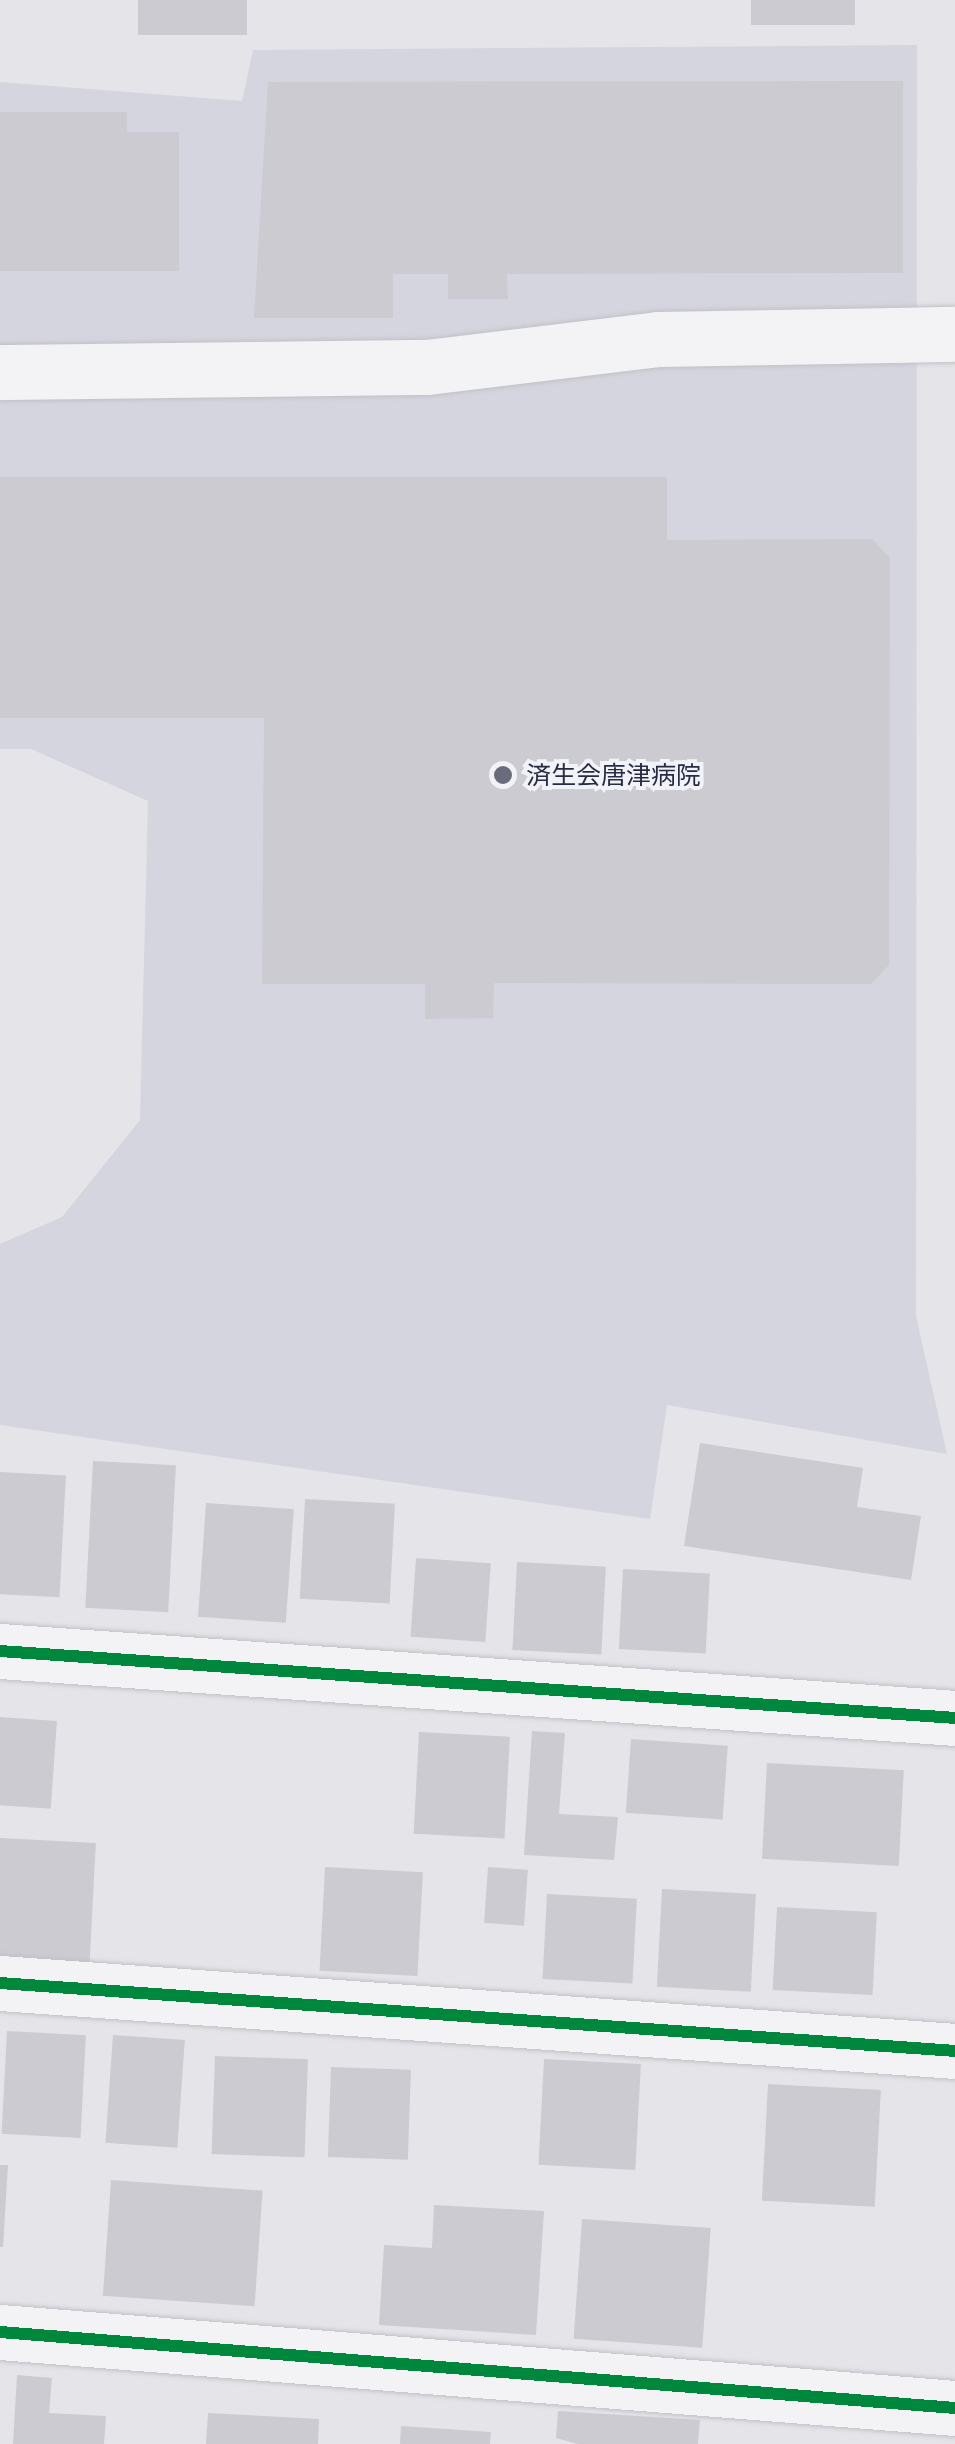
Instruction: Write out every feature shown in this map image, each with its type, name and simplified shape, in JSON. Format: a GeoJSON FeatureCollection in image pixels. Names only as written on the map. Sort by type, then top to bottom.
{"type":"FeatureCollection","features":[{"type":"Feature","properties":{"kind":"street"},"geometry":{"type":"LineString","coordinates":[[0,372],[427,366],[658,339],[955,334]]}},
{"type":"Feature","properties":{"kind":"street"},"geometry":{"type":"LineString","coordinates":[[0,1651],[955,1718]]}},
{"type":"Feature","properties":{"kind":"street"},"geometry":{"type":"LineString","coordinates":[[0,1984],[955,2051]]}},
{"type":"Feature","properties":{"kind":"street"},"geometry":{"type":"LineString","coordinates":[[0,2332],[955,2408]]}},
{"type":"Feature","properties":{"kind":"shaded area","name":"済生会唐津病院"},"geometry":{"type":"Polygon","coordinates":[[[917,45],[916,1316],[947,1454],[667,1405],[650,1519],[0,1425],[0,1244],[62,1217],[140,1120],[148,801],[31,749],[0,749],[0,82],[242,101],[253,50],[917,45]]]}},
{"type":"Feature","properties":{"kind":"building"},"geometry":{"type":"Polygon","coordinates":[[[138,0],[247,0],[247,35],[138,35],[138,0]]]}},
{"type":"Feature","properties":{"kind":"building"},"geometry":{"type":"Polygon","coordinates":[[[751,0],[855,0],[855,25],[751,25],[751,0]]]}},
{"type":"Feature","properties":{"kind":"building"},"geometry":{"type":"Polygon","coordinates":[[[903,81],[903,273],[507,274],[508,299],[448,299],[448,274],[393,274],[393,318],[254,318],[268,82],[903,81]]]}},
{"type":"Feature","properties":{"kind":"building"},"geometry":{"type":"Polygon","coordinates":[[[0,112],[127,112],[127,132],[179,132],[179,271],[0,271],[0,112]]]}},
{"type":"Feature","properties":{"kind":"building"},"geometry":{"type":"Polygon","coordinates":[[[0,477],[667,477],[667,540],[872,539],[890,558],[889,965],[871,984],[494,983],[493,1018],[425,1019],[425,984],[262,984],[264,718],[0,718],[0,477]]]}},
{"type":"Feature","properties":{"kind":"building"},"geometry":{"type":"Polygon","coordinates":[[[700,1443],[863,1468],[857,1507],[921,1516],[911,1580],[684,1546],[700,1443]]]}},
{"type":"Feature","properties":{"kind":"building"},"geometry":{"type":"Polygon","coordinates":[[[93,1461],[176,1465],[168,1612],[85,1608],[93,1461]]]}},
{"type":"Feature","properties":{"kind":"building"},"geometry":{"type":"Polygon","coordinates":[[[0,1472],[66,1475],[60,1597],[0,1594],[0,1472]]]}},
{"type":"Feature","properties":{"kind":"building"},"geometry":{"type":"Polygon","coordinates":[[[305,1499],[395,1504],[390,1604],[300,1599],[305,1499]]]}},
{"type":"Feature","properties":{"kind":"building"},"geometry":{"type":"Polygon","coordinates":[[[206,1503],[294,1509],[286,1623],[198,1617],[206,1503]]]}},
{"type":"Feature","properties":{"kind":"building"},"geometry":{"type":"Polygon","coordinates":[[[416,1558],[491,1563],[485,1642],[410,1637],[416,1558]]]}},
{"type":"Feature","properties":{"kind":"building"},"geometry":{"type":"Polygon","coordinates":[[[517,1562],[606,1567],[601,1655],[512,1650],[517,1562]]]}},
{"type":"Feature","properties":{"kind":"building"},"geometry":{"type":"Polygon","coordinates":[[[623,1569],[710,1574],[706,1653],[619,1649],[623,1569]]]}},
{"type":"Feature","properties":{"kind":"building"},"geometry":{"type":"Polygon","coordinates":[[[0,1717],[57,1721],[51,1809],[0,1805],[0,1717]]]}},
{"type":"Feature","properties":{"kind":"building"},"geometry":{"type":"Polygon","coordinates":[[[532,1731],[565,1733],[559,1814],[618,1817],[614,1860],[524,1855],[532,1731]]]}},
{"type":"Feature","properties":{"kind":"building"},"geometry":{"type":"Polygon","coordinates":[[[419,1732],[510,1737],[505,1839],[414,1834],[419,1732]]]}},
{"type":"Feature","properties":{"kind":"building"},"geometry":{"type":"Polygon","coordinates":[[[631,1739],[728,1746],[723,1820],[626,1813],[631,1739]]]}},
{"type":"Feature","properties":{"kind":"building"},"geometry":{"type":"Polygon","coordinates":[[[767,1763],[904,1770],[899,1866],[762,1859],[767,1763]]]}},
{"type":"Feature","properties":{"kind":"building"},"geometry":{"type":"Polygon","coordinates":[[[0,1838],[96,1843],[90,1963],[0,1958],[0,1838]]]}},
{"type":"Feature","properties":{"kind":"building"},"geometry":{"type":"Polygon","coordinates":[[[325,1867],[423,1872],[417,1976],[320,1971],[325,1867]]]}},
{"type":"Feature","properties":{"kind":"building"},"geometry":{"type":"Polygon","coordinates":[[[488,1867],[528,1870],[524,1926],[484,1923],[488,1867]]]}},
{"type":"Feature","properties":{"kind":"building"},"geometry":{"type":"Polygon","coordinates":[[[662,1889],[756,1894],[751,1992],[657,1987],[662,1889]]]}},
{"type":"Feature","properties":{"kind":"building"},"geometry":{"type":"Polygon","coordinates":[[[547,1894],[637,1899],[632,1984],[543,1979],[547,1894]]]}},
{"type":"Feature","properties":{"kind":"building"},"geometry":{"type":"Polygon","coordinates":[[[777,1907],[877,1912],[873,1995],[773,1990],[777,1907]]]}},
{"type":"Feature","properties":{"kind":"building"},"geometry":{"type":"Polygon","coordinates":[[[7,2031],[86,2035],[81,2138],[2,2134],[7,2031]]]}},
{"type":"Feature","properties":{"kind":"building"},"geometry":{"type":"Polygon","coordinates":[[[113,2035],[185,2040],[177,2148],[105,2143],[113,2035]]]}},
{"type":"Feature","properties":{"kind":"building"},"geometry":{"type":"Polygon","coordinates":[[[215,2056],[308,2059],[305,2157],[212,2154],[215,2056]]]}},
{"type":"Feature","properties":{"kind":"building"},"geometry":{"type":"Polygon","coordinates":[[[544,2059],[641,2064],[635,2170],[538,2165],[544,2059]]]}},
{"type":"Feature","properties":{"kind":"building"},"geometry":{"type":"Polygon","coordinates":[[[331,2067],[411,2070],[408,2160],[328,2157],[331,2067]]]}},
{"type":"Feature","properties":{"kind":"building"},"geometry":{"type":"Polygon","coordinates":[[[768,2084],[881,2090],[875,2207],[762,2201],[768,2084]]]}},
{"type":"Feature","properties":{"kind":"building"},"geometry":{"type":"Polygon","coordinates":[[[0,2165],[8,2165],[3,2247],[0,2247],[0,2165]]]}},
{"type":"Feature","properties":{"kind":"building"},"geometry":{"type":"Polygon","coordinates":[[[111,2180],[263,2191],[255,2306],[103,2296],[111,2180]]]}},
{"type":"Feature","properties":{"kind":"building"},"geometry":{"type":"Polygon","coordinates":[[[434,2205],[544,2211],[536,2335],[379,2325],[384,2245],[432,2248],[434,2205]]]}},
{"type":"Feature","properties":{"kind":"building"},"geometry":{"type":"Polygon","coordinates":[[[582,2219],[711,2228],[702,2348],[574,2339],[582,2219]]]}},
{"type":"Feature","properties":{"kind":"building"},"geometry":{"type":"Polygon","coordinates":[[[17,2375],[52,2378],[49,2413],[106,2416],[104,2444],[13,2444],[17,2375]]]}},
{"type":"Feature","properties":{"kind":"building"},"geometry":{"type":"Polygon","coordinates":[[[558,2411],[700,2420],[698,2444],[578,2444],[556,2438],[558,2411]]]}},
{"type":"Feature","properties":{"kind":"building"},"geometry":{"type":"Polygon","coordinates":[[[208,2413],[319,2419],[318,2444],[206,2444],[208,2413]]]}},
{"type":"Feature","properties":{"kind":"building"},"geometry":{"type":"Polygon","coordinates":[[[401,2426],[491,2432],[490,2444],[400,2444],[401,2426]]]}},
{"type":"Feature","properties":{"kind":"cycle path"},"geometry":{"type":"LineString","coordinates":[[0,1651],[955,1718]]}},
{"type":"Feature","properties":{"kind":"cycle path"},"geometry":{"type":"LineString","coordinates":[[0,1983],[955,2051]]}},
{"type":"Feature","properties":{"kind":"cycle path"},"geometry":{"type":"LineString","coordinates":[[0,2332],[955,2408]]}},
{"type":"Feature","properties":{"kind":"place","name":"済生会唐津病院"},"geometry":{"type":"Point","coordinates":[503,775]}}]}
